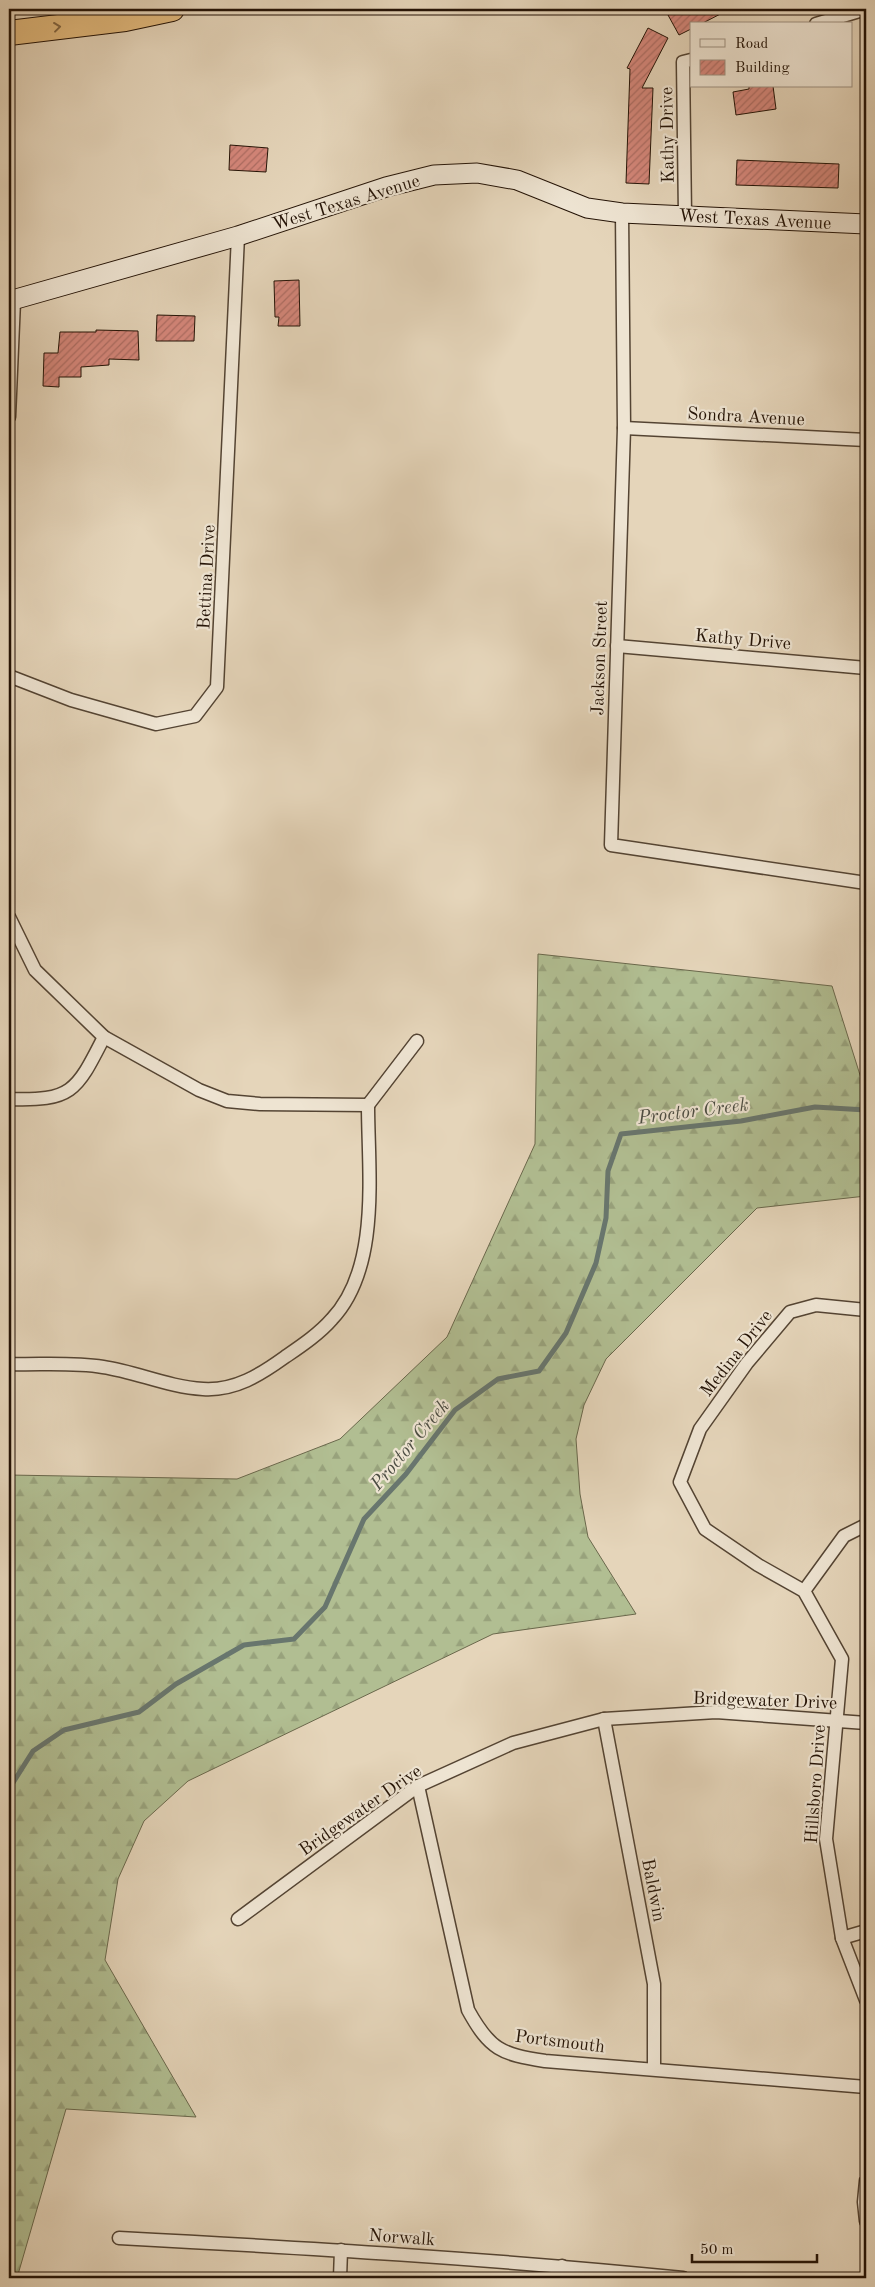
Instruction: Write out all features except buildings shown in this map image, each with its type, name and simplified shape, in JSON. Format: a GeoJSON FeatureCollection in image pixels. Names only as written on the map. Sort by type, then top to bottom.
{"type":"FeatureCollection","features":[{"type":"Feature","properties":{"kind":"highway"},"geometry":{"type":"LineString","coordinates":[[9,33],[125,18],[172,9]]}},
{"type":"Feature","properties":{"kind":"street"},"geometry":{"type":"LineString","coordinates":[[823,22],[866,9]]}},
{"type":"Feature","properties":{"kind":"street","name":"Kathy Drive"},"geometry":{"type":"LineString","coordinates":[[685,216],[683,62],[690,60]]}},
{"type":"Feature","properties":{"kind":"street","name":"West Texas Avenue"},"geometry":{"type":"LineString","coordinates":[[11,301],[238,236],[386,187],[434,175],[477,173],[517,180],[587,208],[622,213],[866,224]]}},
{"type":"Feature","properties":{"kind":"street","name":"Jackson Street"},"geometry":{"type":"LineString","coordinates":[[622,213],[624,428],[611,845],[866,883]]}},
{"type":"Feature","properties":{"kind":"street","name":"Bettina Drive"},"geometry":{"type":"LineString","coordinates":[[9,676],[71,700],[156,724],[195,716],[217,687],[238,236]]}},
{"type":"Feature","properties":{"kind":"street"},"geometry":{"type":"LineString","coordinates":[[9,417],[11,301]]}},
{"type":"Feature","properties":{"kind":"street","name":"Sondra Avenue"},"geometry":{"type":"LineString","coordinates":[[624,428],[866,440]]}},
{"type":"Feature","properties":{"kind":"street","name":"Kathy Drive"},"geometry":{"type":"LineString","coordinates":[[617,646],[866,668]]}},
{"type":"Feature","properties":{"kind":"street"},"geometry":{"type":"LineString","coordinates":[[9,917],[35,970],[104,1037],[198,1090],[227,1101],[260,1104],[368,1105]]}},
{"type":"Feature","properties":{"kind":"street"},"geometry":{"type":"LineString","coordinates":[[9,1099],[41,1100],[67,1093],[85,1074],[104,1037]]}},
{"type":"Feature","properties":{"kind":"street"},"geometry":{"type":"LineString","coordinates":[[9,1364],[103,1367],[179,1386],[204,1389],[230,1387],[257,1377],[300,1347],[332,1319],[351,1292],[362,1262],[368,1223],[368,1105],[418,1041]]}},
{"type":"Feature","properties":{"kind":"street","name":"Medina Drive"},"geometry":{"type":"LineString","coordinates":[[804,1591],[758,1565],[705,1529],[680,1482],[700,1429],[747,1363],[790,1312],[816,1305],[866,1310]]}},
{"type":"Feature","properties":{"kind":"street"},"geometry":{"type":"LineString","coordinates":[[804,1591],[844,1536],[866,1524]]}},
{"type":"Feature","properties":{"kind":"street","name":"Hillsboro Drive"},"geometry":{"type":"LineString","coordinates":[[804,1591],[842,1659],[826,1839],[842,1938],[866,2000]]}},
{"type":"Feature","properties":{"kind":"street","name":"Bridgewater Drive"},"geometry":{"type":"LineString","coordinates":[[238,1919],[418,1786],[513,1743],[604,1719],[716,1712],[837,1720],[866,1724]]}},
{"type":"Feature","properties":{"kind":"street","name":"Baldwin"},"geometry":{"type":"LineString","coordinates":[[604,1719],[654,1984],[654,2068]]}},
{"type":"Feature","properties":{"kind":"street","name":"Portsmouth"},"geometry":{"type":"LineString","coordinates":[[418,1786],[468,2010],[480,2033],[498,2049],[514,2056],[545,2061],[654,2068],[866,2087]]}},
{"type":"Feature","properties":{"kind":"street"},"geometry":{"type":"LineString","coordinates":[[842,1938],[866,1931]]}},
{"type":"Feature","properties":{"kind":"street"},"geometry":{"type":"LineString","coordinates":[[866,2181],[864,2202],[866,2222]]}},
{"type":"Feature","properties":{"kind":"street","name":"Norwalk"},"geometry":{"type":"LineString","coordinates":[[118,2238],[341,2250],[562,2272],[683,2278]]}},
{"type":"Feature","properties":{"kind":"street"},"geometry":{"type":"LineString","coordinates":[[340,2278],[341,2250]]}},
{"type":"Feature","properties":{"kind":"green space"},"geometry":{"type":"Polygon","coordinates":[[[538,954],[832,986],[866,1094],[866,1196],[757,1208],[606,1359],[584,1405],[576,1439],[580,1494],[588,1537],[636,1614],[493,1634],[188,1781],[144,1821],[118,1879],[105,1960],[196,2117],[66,2109],[17,2278],[9,2278],[9,1475],[237,1479],[340,1439],[447,1337],[535,1144],[538,954]]]}},
{"type":"Feature","properties":{"kind":"waterway","name":"Proctor Creek"},"geometry":{"type":"LineString","coordinates":[[9,1789],[33,1751],[64,1730],[139,1712],[176,1684],[244,1645],[294,1639],[325,1607],[364,1519],[406,1474],[455,1410],[498,1379],[539,1371],[566,1333],[596,1263],[606,1218],[608,1171],[621,1134],[741,1121],[815,1107],[866,1110]]}}]}
